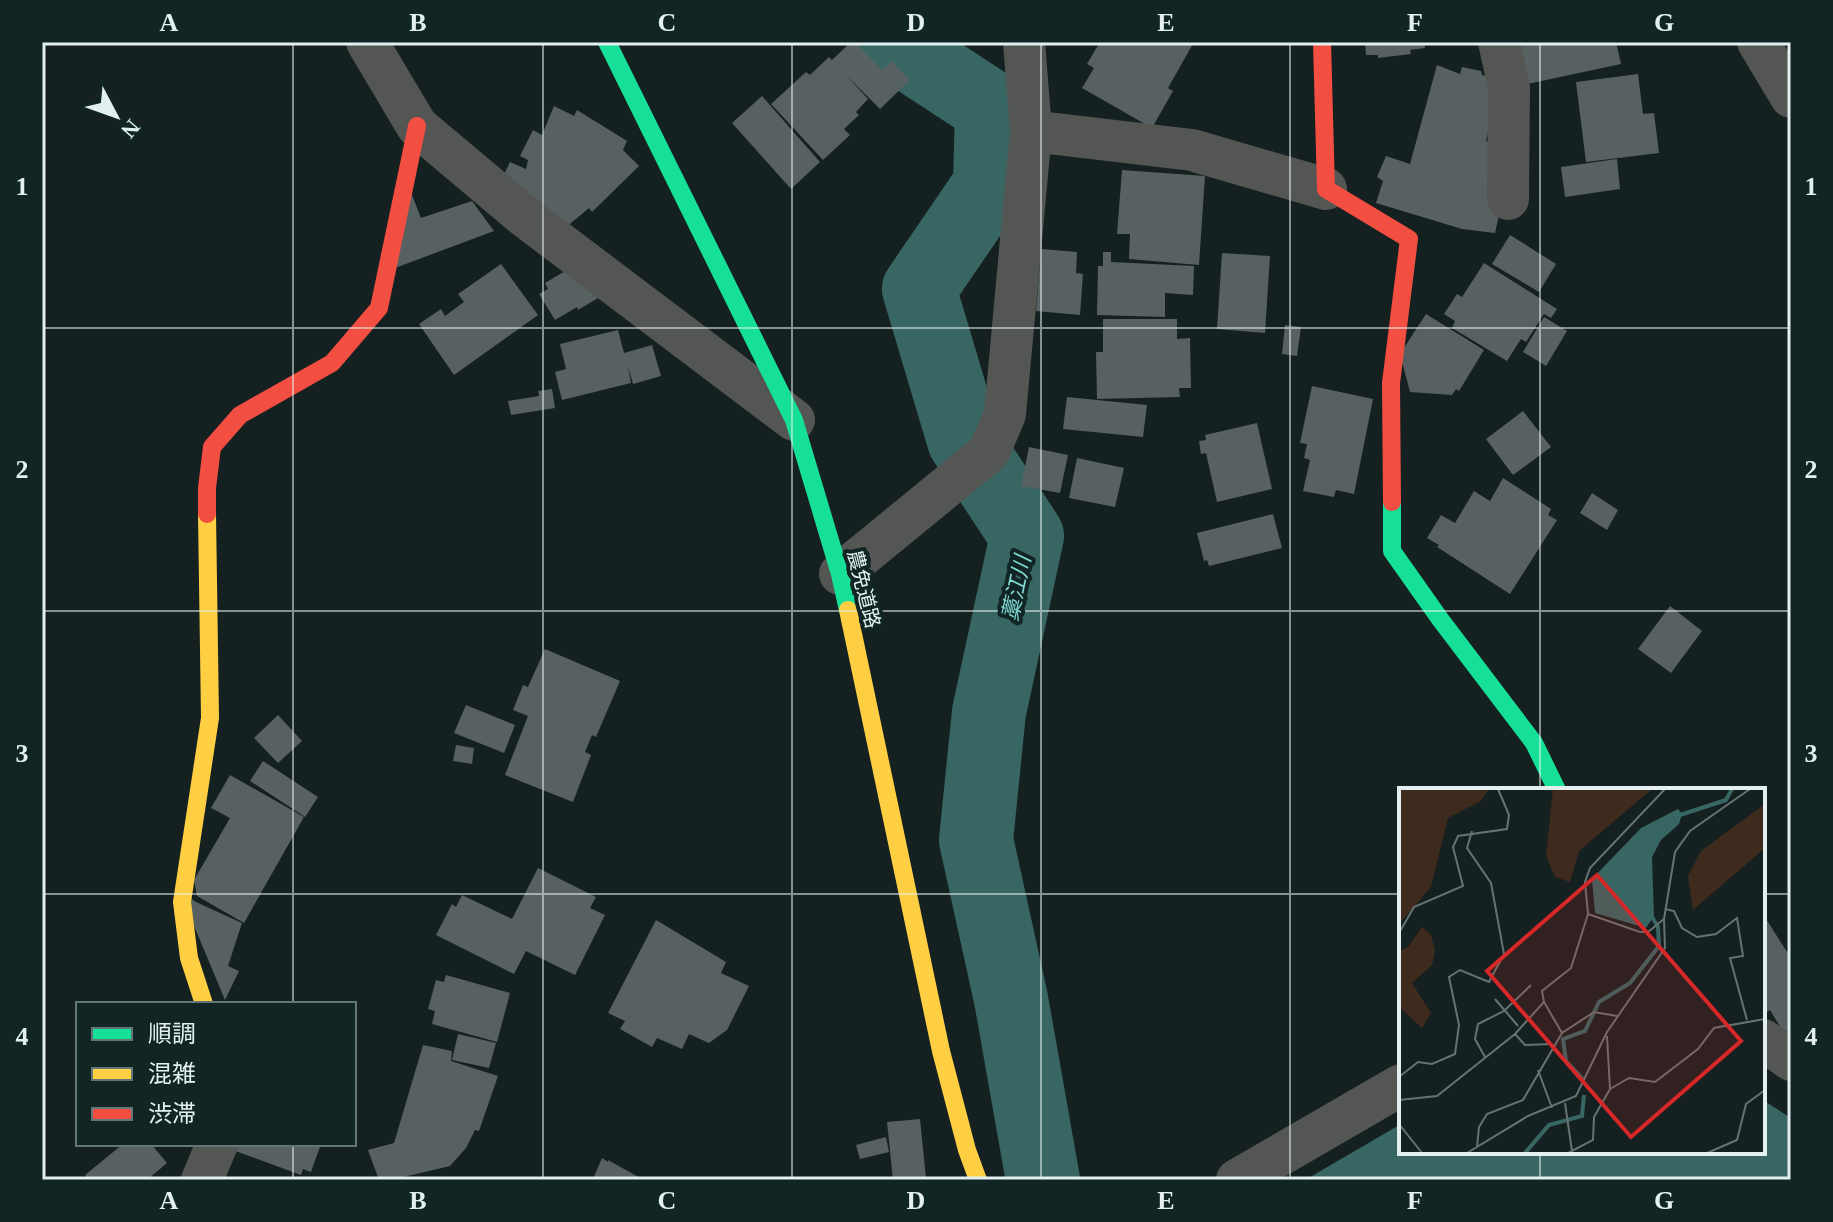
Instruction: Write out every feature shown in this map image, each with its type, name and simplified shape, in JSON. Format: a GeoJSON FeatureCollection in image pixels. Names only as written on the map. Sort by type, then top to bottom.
{"type":"FeatureCollection","features":[{"type":"Feature","properties":{"kind":"street"},"geometry":{"type":"LineString","coordinates":[[367,42],[417,126],[524,216],[794,420]]}},
{"type":"Feature","properties":{"kind":"street","name":"農免道路"},"geometry":{"type":"LineString","coordinates":[[607,42],[794,420],[840,574],[941,1051],[978,1180]]}},
{"type":"Feature","properties":{"kind":"street"},"geometry":{"type":"LineString","coordinates":[[840,574],[979,460],[1005,414],[1031,131],[1024,42]]}},
{"type":"Feature","properties":{"kind":"street"},"geometry":{"type":"LineString","coordinates":[[1322,42],[1326,189]]}},
{"type":"Feature","properties":{"kind":"street"},"geometry":{"type":"LineString","coordinates":[[1499,42],[1509,87],[1508,199]]}},
{"type":"Feature","properties":{"kind":"street"},"geometry":{"type":"LineString","coordinates":[[1758,42],[1791,97]]}},
{"type":"Feature","properties":{"kind":"street"},"geometry":{"type":"LineString","coordinates":[[203,1002],[189,958],[182,902],[210,718],[207,488],[212,447],[240,415],[332,363],[379,308],[417,126]]}},
{"type":"Feature","properties":{"kind":"street"},"geometry":{"type":"LineString","coordinates":[[1031,131],[1192,150],[1326,189],[1409,239],[1391,383],[1392,551],[1534,743],[1556,788]]}},
{"type":"Feature","properties":{"kind":"street"},"geometry":{"type":"LineString","coordinates":[[1765,1041],[1791,1060]]}},
{"type":"Feature","properties":{"kind":"street"},"geometry":{"type":"LineString","coordinates":[[1237,1180],[1399,1086]]}},
{"type":"Feature","properties":{"kind":"street"},"geometry":{"type":"LineString","coordinates":[[202,1180],[216,1146]]}},
{"type":"Feature","properties":{"kind":"water"},"geometry":{"type":"Polygon","coordinates":[[[1765,1101],[1791,1118],[1791,1180],[1305,1180],[1399,1125],[1399,1154],[1765,1154],[1765,1101]]]}},
{"type":"Feature","properties":{"kind":"building"},"geometry":{"type":"Polygon","coordinates":[[[855,42],[882,70],[892,61],[910,80],[880,109],[846,75],[868,99],[856,112],[859,115],[844,129],[850,135],[823,160],[771,104],[806,72],[810,75],[855,42]]]}},
{"type":"Feature","properties":{"kind":"building"},"geometry":{"type":"Polygon","coordinates":[[[1100,42],[1194,42],[1168,88],[1173,91],[1152,128],[1082,88],[1094,68],[1087,64],[1100,42]]]}},
{"type":"Feature","properties":{"kind":"building"},"geometry":{"type":"Polygon","coordinates":[[[1365,42],[1424,42],[1425,48],[1410,50],[1411,54],[1378,58],[1378,55],[1366,55],[1365,42]]]}},
{"type":"Feature","properties":{"kind":"building"},"geometry":{"type":"Polygon","coordinates":[[[1514,42],[1616,42],[1621,64],[1523,85],[1514,42]]]}},
{"type":"Feature","properties":{"kind":"building"},"geometry":{"type":"Polygon","coordinates":[[[1437,65],[1460,74],[1462,67],[1481,71],[1482,75],[1501,81],[1486,141],[1503,146],[1501,206],[1495,233],[1462,229],[1376,203],[1383,181],[1377,177],[1386,156],[1410,164],[1437,65]]]}},
{"type":"Feature","properties":{"kind":"building"},"geometry":{"type":"Polygon","coordinates":[[[1638,74],[1643,114],[1654,113],[1659,153],[1586,162],[1576,82],[1638,74]]]}},
{"type":"Feature","properties":{"kind":"building"},"geometry":{"type":"Polygon","coordinates":[[[762,96],[820,162],[791,189],[732,123],[762,96]]]}},
{"type":"Feature","properties":{"kind":"building"},"geometry":{"type":"Polygon","coordinates":[[[554,106],[574,116],[577,110],[627,141],[623,150],[639,166],[592,212],[589,208],[565,228],[496,191],[510,162],[526,169],[528,160],[520,156],[533,130],[542,135],[554,106]]]}},
{"type":"Feature","properties":{"kind":"building"},"geometry":{"type":"Polygon","coordinates":[[[1617,159],[1620,189],[1565,197],[1561,167],[1617,159]]]}},
{"type":"Feature","properties":{"kind":"building"},"geometry":{"type":"Polygon","coordinates":[[[1122,170],[1205,176],[1199,265],[1129,259],[1130,234],[1117,234],[1122,170]]]}},
{"type":"Feature","properties":{"kind":"building"},"geometry":{"type":"Polygon","coordinates":[[[410,190],[421,218],[472,201],[494,231],[395,268],[410,190]]]}},
{"type":"Feature","properties":{"kind":"building"},"geometry":{"type":"Polygon","coordinates":[[[1510,235],[1556,264],[1539,292],[1492,264],[1510,235]]]}},
{"type":"Feature","properties":{"kind":"building"},"geometry":{"type":"Polygon","coordinates":[[[1041,249],[1077,252],[1076,273],[1083,274],[1080,315],[1036,311],[1041,249]]]}},
{"type":"Feature","properties":{"kind":"building"},"geometry":{"type":"Polygon","coordinates":[[[1103,252],[1111,252],[1111,262],[1194,266],[1193,295],[1165,293],[1165,317],[1097,315],[1098,266],[1103,266],[1103,252]]]}},
{"type":"Feature","properties":{"kind":"building"},"geometry":{"type":"Polygon","coordinates":[[[1222,253],[1270,256],[1265,333],[1217,329],[1222,253]]]}},
{"type":"Feature","properties":{"kind":"building"},"geometry":{"type":"Polygon","coordinates":[[[582,261],[603,295],[555,320],[539,294],[548,289],[545,283],[582,261]]]}},
{"type":"Feature","properties":{"kind":"building"},"geometry":{"type":"Polygon","coordinates":[[[1484,263],[1557,309],[1551,318],[1544,314],[1526,342],[1521,339],[1507,361],[1452,328],[1455,321],[1444,314],[1457,294],[1462,297],[1484,263]]]}},
{"type":"Feature","properties":{"kind":"building"},"geometry":{"type":"Polygon","coordinates":[[[501,264],[538,315],[454,375],[419,324],[441,309],[445,316],[464,302],[458,294],[501,264]]]}},
{"type":"Feature","properties":{"kind":"building"},"geometry":{"type":"Polygon","coordinates":[[[1426,314],[1484,350],[1459,391],[1456,389],[1452,395],[1410,392],[1400,354],[1426,314]]]}},
{"type":"Feature","properties":{"kind":"building"},"geometry":{"type":"Polygon","coordinates":[[[1544,317],[1567,331],[1546,366],[1523,352],[1544,317]]]}},
{"type":"Feature","properties":{"kind":"building"},"geometry":{"type":"Polygon","coordinates":[[[1103,319],[1177,319],[1177,339],[1190,338],[1191,388],[1179,388],[1180,397],[1097,399],[1096,352],[1103,352],[1103,319]]]}},
{"type":"Feature","properties":{"kind":"building"},"geometry":{"type":"Polygon","coordinates":[[[1285,325],[1301,327],[1297,356],[1282,354],[1285,325]]]}},
{"type":"Feature","properties":{"kind":"building"},"geometry":{"type":"Polygon","coordinates":[[[618,330],[624,353],[652,345],[661,376],[633,384],[628,366],[631,383],[562,400],[555,372],[566,369],[560,344],[618,330]]]}},
{"type":"Feature","properties":{"kind":"building"},"geometry":{"type":"Polygon","coordinates":[[[1312,386],[1373,399],[1354,494],[1336,490],[1334,497],[1303,491],[1310,460],[1304,458],[1307,444],[1300,443],[1312,386]]]}},
{"type":"Feature","properties":{"kind":"building"},"geometry":{"type":"Polygon","coordinates":[[[552,389],[555,408],[511,415],[508,401],[539,396],[538,391],[552,389]]]}},
{"type":"Feature","properties":{"kind":"building"},"geometry":{"type":"Polygon","coordinates":[[[1067,397],[1147,405],[1143,437],[1063,429],[1067,397]]]}},
{"type":"Feature","properties":{"kind":"building"},"geometry":{"type":"Polygon","coordinates":[[[1523,411],[1551,447],[1513,475],[1486,439],[1523,411]]]}},
{"type":"Feature","properties":{"kind":"building"},"geometry":{"type":"Polygon","coordinates":[[[1257,423],[1272,489],[1217,502],[1206,453],[1201,454],[1199,441],[1206,440],[1205,435],[1257,423]]]}},
{"type":"Feature","properties":{"kind":"building"},"geometry":{"type":"Polygon","coordinates":[[[1029,447],[1068,455],[1060,493],[1021,486],[1029,447]]]}},
{"type":"Feature","properties":{"kind":"building"},"geometry":{"type":"Polygon","coordinates":[[[1077,458],[1124,468],[1115,507],[1069,498],[1077,458]]]}},
{"type":"Feature","properties":{"kind":"building"},"geometry":{"type":"Polygon","coordinates":[[[1503,478],[1551,509],[1548,515],[1557,520],[1510,594],[1427,538],[1441,515],[1455,523],[1474,491],[1490,501],[1503,478]]]}},
{"type":"Feature","properties":{"kind":"building"},"geometry":{"type":"Polygon","coordinates":[[[1592,493],[1618,510],[1607,530],[1580,513],[1592,493]]]}},
{"type":"Feature","properties":{"kind":"building"},"geometry":{"type":"Polygon","coordinates":[[[1273,514],[1282,548],[1209,566],[1207,560],[1204,561],[1197,533],[1273,514]]]}},
{"type":"Feature","properties":{"kind":"building"},"geometry":{"type":"Polygon","coordinates":[[[1670,606],[1702,631],[1671,673],[1638,649],[1670,606]]]}},
{"type":"Feature","properties":{"kind":"building"},"geometry":{"type":"Polygon","coordinates":[[[545,649],[620,681],[596,737],[592,735],[585,752],[591,755],[573,802],[505,775],[528,716],[513,710],[523,685],[528,687],[545,649]]]}},
{"type":"Feature","properties":{"kind":"building"},"geometry":{"type":"Polygon","coordinates":[[[466,705],[515,725],[504,753],[454,733],[466,705]]]}},
{"type":"Feature","properties":{"kind":"building"},"geometry":{"type":"Polygon","coordinates":[[[278,715],[302,741],[278,763],[254,738],[278,715]]]}},
{"type":"Feature","properties":{"kind":"building"},"geometry":{"type":"Polygon","coordinates":[[[456,745],[474,748],[472,764],[453,761],[456,745]]]}},
{"type":"Feature","properties":{"kind":"building"},"geometry":{"type":"Polygon","coordinates":[[[263,761],[318,797],[305,817],[250,781],[263,761]]]}},
{"type":"Feature","properties":{"kind":"building"},"geometry":{"type":"Polygon","coordinates":[[[230,775],[304,817],[244,923],[197,896],[194,880],[230,818],[211,808],[230,775]]]}},
{"type":"Feature","properties":{"kind":"building"},"geometry":{"type":"Polygon","coordinates":[[[538,868],[596,897],[590,908],[605,915],[575,975],[526,951],[514,974],[436,935],[452,904],[456,907],[462,895],[512,919],[538,868]]]}},
{"type":"Feature","properties":{"kind":"building"},"geometry":{"type":"Polygon","coordinates":[[[179,890],[196,902],[242,923],[228,966],[239,971],[225,1000],[179,890]]]}},
{"type":"Feature","properties":{"kind":"building"},"geometry":{"type":"Polygon","coordinates":[[[1765,917],[1787,952],[1791,949],[1791,1029],[1784,1033],[1770,1010],[1765,1013],[1765,917]]]}},
{"type":"Feature","properties":{"kind":"building"},"geometry":{"type":"Polygon","coordinates":[[[656,920],[726,962],[721,973],[749,986],[727,1030],[709,1043],[689,1034],[682,1049],[657,1038],[652,1047],[620,1029],[625,1021],[608,1013],[656,920]]]}},
{"type":"Feature","properties":{"kind":"building"},"geometry":{"type":"Polygon","coordinates":[[[446,975],[510,993],[497,1042],[432,1024],[435,1011],[428,1009],[436,980],[444,982],[446,975]]]}},
{"type":"Feature","properties":{"kind":"building"},"geometry":{"type":"Polygon","coordinates":[[[458,1034],[496,1043],[489,1068],[452,1060],[458,1034]]]}},
{"type":"Feature","properties":{"kind":"building"},"geometry":{"type":"Polygon","coordinates":[[[423,1045],[452,1051],[451,1061],[498,1076],[479,1131],[475,1130],[466,1148],[450,1166],[379,1180],[368,1150],[394,1143],[423,1045]]]}},
{"type":"Feature","properties":{"kind":"building"},"geometry":{"type":"Polygon","coordinates":[[[920,1119],[926,1178],[893,1180],[887,1122],[920,1119]]]}},
{"type":"Feature","properties":{"kind":"building"},"geometry":{"type":"Polygon","coordinates":[[[886,1137],[889,1152],[860,1159],[856,1145],[886,1137]]]}},
{"type":"Feature","properties":{"kind":"building"},"geometry":{"type":"Polygon","coordinates":[[[121,1146],[153,1146],[167,1163],[147,1180],[89,1180],[85,1175],[121,1146]]]}},
{"type":"Feature","properties":{"kind":"building"},"geometry":{"type":"Polygon","coordinates":[[[320,1146],[311,1172],[303,1169],[301,1175],[227,1148],[320,1146]]]}},
{"type":"Feature","properties":{"kind":"building"},"geometry":{"type":"Polygon","coordinates":[[[602,1158],[608,1160],[644,1180],[593,1179],[602,1158]]]}},
{"type":"Feature","properties":{"kind":"waterway","name":"藁江川"},"geometry":{"type":"LineString","coordinates":[[891,42],[992,108],[990,185],[919,289],[964,440],[1027,536],[989,712],[976,840],[1011,999],[1043,1180]]}},
{"type":"Feature","properties":{"kind":"traffic: fast"},"geometry":{"type":"LineString","coordinates":[[607,42],[794,420],[848,610]]}},
{"type":"Feature","properties":{"kind":"traffic: fast"},"geometry":{"type":"LineString","coordinates":[[1392,502],[1392,551],[1534,743],[1556,788]]}},
{"type":"Feature","properties":{"kind":"traffic: slow"},"geometry":{"type":"LineString","coordinates":[[203,1002],[189,958],[182,902],[210,718],[207,514]]}},
{"type":"Feature","properties":{"kind":"traffic: slow"},"geometry":{"type":"LineString","coordinates":[[848,610],[941,1051],[978,1180]]}},
{"type":"Feature","properties":{"kind":"traffic: jam"},"geometry":{"type":"LineString","coordinates":[[1322,42],[1326,189],[1409,239],[1391,383],[1392,502]]}},
{"type":"Feature","properties":{"kind":"traffic: jam"},"geometry":{"type":"LineString","coordinates":[[207,514],[212,447],[240,415],[332,363],[379,308],[417,126]]}}]}
